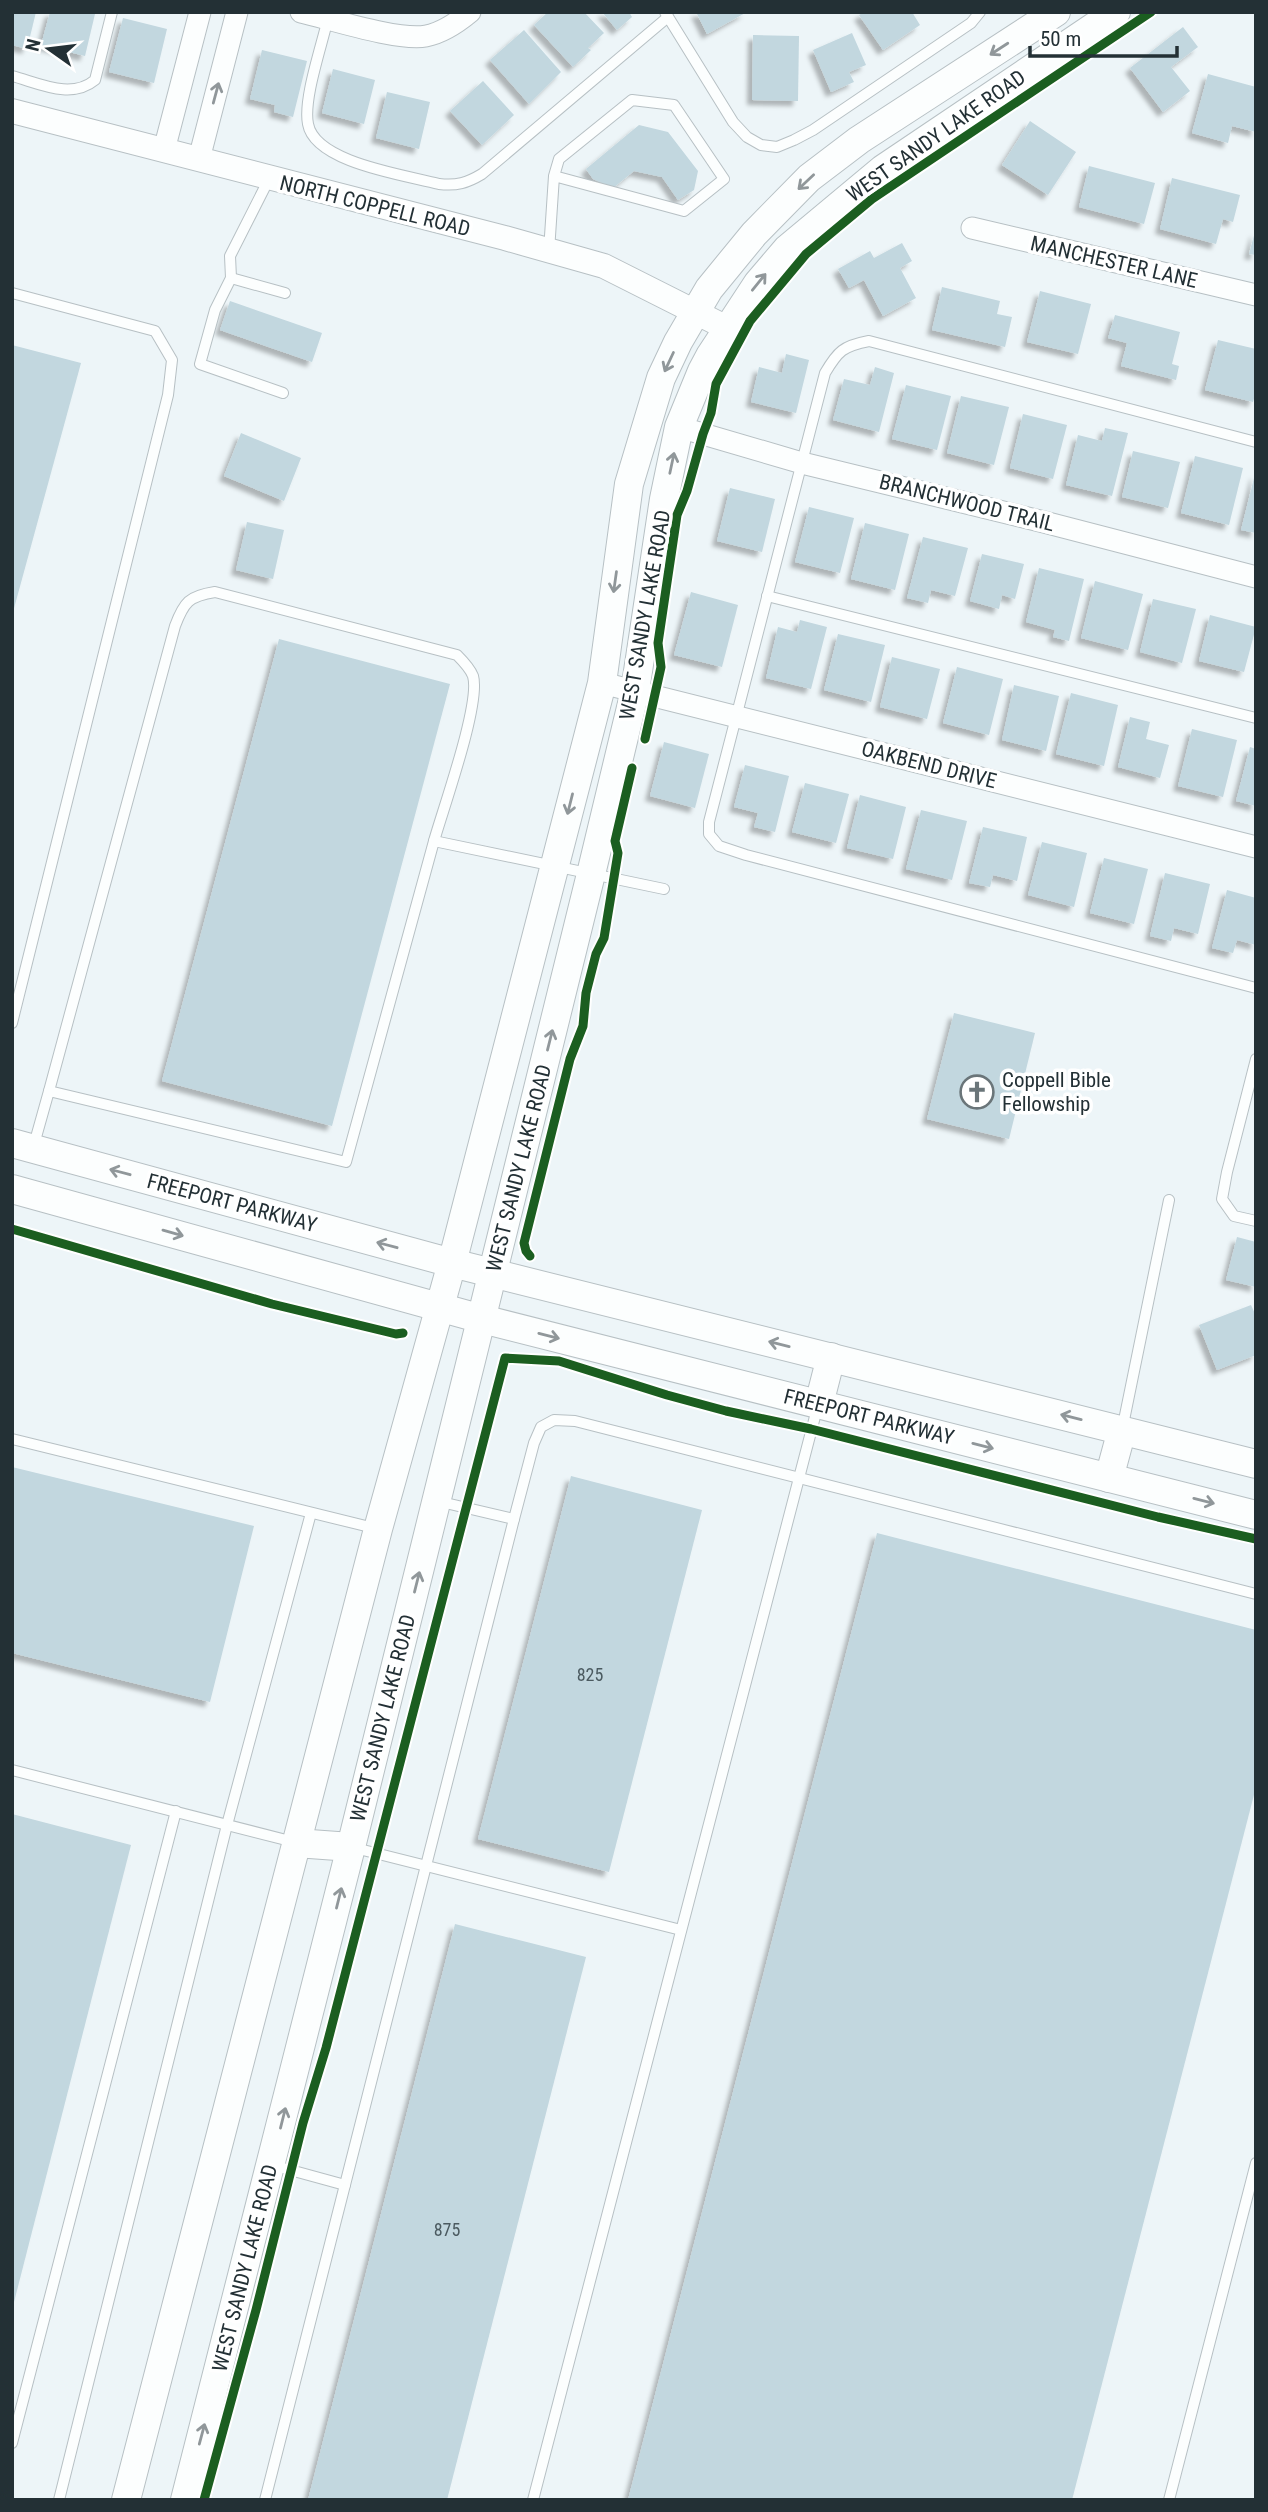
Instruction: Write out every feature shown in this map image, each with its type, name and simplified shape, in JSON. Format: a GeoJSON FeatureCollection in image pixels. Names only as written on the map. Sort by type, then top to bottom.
{"type":"FeatureCollection","features":[{"type":"Feature","properties":{"kind":"main road","name":"WEST SANDY LAKE ROAD"},"geometry":{"type":"LineString","coordinates":[[126,2500],[378,1529],[452,1263],[602,683],[629,484],[661,377],[709,289],[754,233],[809,178],[859,140],[1056,12]]}},
{"type":"Feature","properties":{"kind":"main road","name":"WEST SANDY LAKE ROAD"},"geometry":{"type":"LineString","coordinates":[[185,2500],[272,2165],[635,691],[664,499],[679,427],[702,371],[727,328],[758,283],[787,249],[883,169],[1116,12]]}},
{"type":"Feature","properties":{"kind":"main road","name":"FREEPORT PARKWAY"},"geometry":{"type":"LineString","coordinates":[[23,1145],[493,1273]]}},
{"type":"Feature","properties":{"kind":"main road"},"geometry":{"type":"LineString","coordinates":[[23,1145],[18,1190],[440,1308]]}},
{"type":"Feature","properties":{"kind":"main road"},"geometry":{"type":"LineString","coordinates":[[493,1273],[1256,1464]]}},
{"type":"Feature","properties":{"kind":"main road","name":"FREEPORT PARKWAY"},"geometry":{"type":"LineString","coordinates":[[440,1308],[1256,1515]]}},
{"type":"Feature","properties":{"kind":"main road"},"geometry":{"type":"LineString","coordinates":[[818,1404],[831,1357]]}},
{"type":"Feature","properties":{"kind":"main road"},"geometry":{"type":"LineString","coordinates":[[1109,1478],[1122,1430]]}},
{"type":"Feature","properties":{"kind":"main road"},"geometry":{"type":"LineString","coordinates":[[296,1843],[351,1847]]}},
{"type":"Feature","properties":{"kind":"street"},"geometry":{"type":"LineString","coordinates":[[164,150],[200,12]]}},
{"type":"Feature","properties":{"kind":"street"},"geometry":{"type":"LineString","coordinates":[[199,159],[237,12]]}},
{"type":"Feature","properties":{"kind":"street"},"geometry":{"type":"LineString","coordinates":[[313,14],[398,36],[426,36],[458,21],[470,12]]}},
{"type":"Feature","properties":{"kind":"street","name":"NORTH COPPELL ROAD"},"geometry":{"type":"LineString","coordinates":[[12,111],[604,266],[727,328]]}},
{"type":"Feature","properties":{"kind":"street","name":"MANCHESTER LANE"},"geometry":{"type":"LineString","coordinates":[[972,228],[1256,295]]}},
{"type":"Feature","properties":{"kind":"street","name":"BRANCHWOOD TRAIL"},"geometry":{"type":"LineString","coordinates":[[679,427],[802,463],[1256,577]]}},
{"type":"Feature","properties":{"kind":"street","name":"OAKBEND DRIVE"},"geometry":{"type":"LineString","coordinates":[[602,683],[1256,847]]}},
{"type":"Feature","properties":{"kind":"lane"},"geometry":{"type":"LineString","coordinates":[[12,76],[69,91],[87,86],[95,79],[112,12]]}},
{"type":"Feature","properties":{"kind":"lane"},"geometry":{"type":"LineString","coordinates":[[313,14],[307,106],[308,126],[317,144],[347,160],[455,186],[482,174],[666,15],[733,122],[747,137],[761,145],[777,147],[813,130],[971,23],[980,12]]}},
{"type":"Feature","properties":{"kind":"lane"},"geometry":{"type":"LineString","coordinates":[[549,251],[554,176],[559,159],[632,100],[674,105],[724,179],[684,211],[554,176]]}},
{"type":"Feature","properties":{"kind":"lane"},"geometry":{"type":"LineString","coordinates":[[269,179],[230,256],[231,278],[215,310],[200,364],[283,393]]}},
{"type":"Feature","properties":{"kind":"lane"},"geometry":{"type":"LineString","coordinates":[[231,278],[285,293]]}},
{"type":"Feature","properties":{"kind":"lane"},"geometry":{"type":"LineString","coordinates":[[12,293],[155,331],[172,360],[167,395],[12,1023]]}},
{"type":"Feature","properties":{"kind":"lane"},"geometry":{"type":"LineString","coordinates":[[1256,442],[869,341],[850,344],[837,353],[825,373],[709,822],[709,834],[719,846],[746,855],[1256,988]]}},
{"type":"Feature","properties":{"kind":"lane"},"geometry":{"type":"LineString","coordinates":[[23,1145],[49,1091],[182,607],[195,595],[215,592],[457,655],[473,677],[473,707],[346,1162],[49,1091]]}},
{"type":"Feature","properties":{"kind":"lane"},"geometry":{"type":"LineString","coordinates":[[767,596],[1256,718]]}},
{"type":"Feature","properties":{"kind":"lane"},"geometry":{"type":"LineString","coordinates":[[434,841],[664,889]]}},
{"type":"Feature","properties":{"kind":"lane"},"geometry":{"type":"LineString","coordinates":[[1256,1059],[1222,1199],[1234,1216],[1256,1221]]}},
{"type":"Feature","properties":{"kind":"lane"},"geometry":{"type":"LineString","coordinates":[[1122,1430],[1169,1200]]}},
{"type":"Feature","properties":{"kind":"lane"},"geometry":{"type":"LineString","coordinates":[[533,2500],[818,1404]]}},
{"type":"Feature","properties":{"kind":"lane"},"geometry":{"type":"LineString","coordinates":[[265,2500],[425,1866],[534,1444],[541,1427],[554,1420],[575,1421],[1256,1594]]}},
{"type":"Feature","properties":{"kind":"lane"},"geometry":{"type":"LineString","coordinates":[[12,1439],[378,1529]]}},
{"type":"Feature","properties":{"kind":"lane"},"geometry":{"type":"LineString","coordinates":[[436,1501],[514,1520]]}},
{"type":"Feature","properties":{"kind":"lane"},"geometry":{"type":"LineString","coordinates":[[59,2500],[227,1825],[311,1513]]}},
{"type":"Feature","properties":{"kind":"lane"},"geometry":{"type":"LineString","coordinates":[[12,1770],[296,1843]]}},
{"type":"Feature","properties":{"kind":"lane"},"geometry":{"type":"LineString","coordinates":[[12,2443],[176,1811]]}},
{"type":"Feature","properties":{"kind":"lane"},"geometry":{"type":"LineString","coordinates":[[351,1847],[681,1930]]}},
{"type":"Feature","properties":{"kind":"lane"},"geometry":{"type":"LineString","coordinates":[[1170,2500],[1256,2163]]}},
{"type":"Feature","properties":{"kind":"lane"},"geometry":{"type":"LineString","coordinates":[[272,2165],[345,2185]]}},
{"type":"Feature","properties":{"kind":"building"},"geometry":{"type":"Polygon","coordinates":[[[12,12],[36,12],[27,49],[12,45],[12,12]]]}},
{"type":"Feature","properties":{"kind":"building"},"geometry":{"type":"Polygon","coordinates":[[[50,12],[95,14],[85,56],[41,45],[50,12]]]}},
{"type":"Feature","properties":{"kind":"building"},"geometry":{"type":"Polygon","coordinates":[[[548,12],[584,12],[604,33],[573,67],[534,25],[548,12]]]}},
{"type":"Feature","properties":{"kind":"building"},"geometry":{"type":"Polygon","coordinates":[[[602,12],[629,12],[632,17],[617,30],[602,12]]]}},
{"type":"Feature","properties":{"kind":"building"},"geometry":{"type":"Polygon","coordinates":[[[696,12],[747,12],[707,34],[696,12]]]}},
{"type":"Feature","properties":{"kind":"building"},"geometry":{"type":"Polygon","coordinates":[[[864,12],[912,12],[920,25],[883,50],[859,15],[864,12]]]}},
{"type":"Feature","properties":{"kind":"building"},"geometry":{"type":"Polygon","coordinates":[[[123,18],[167,29],[154,83],[109,72],[123,18]]]}},
{"type":"Feature","properties":{"kind":"building"},"geometry":{"type":"Polygon","coordinates":[[[1183,27],[1198,47],[1171,67],[1190,91],[1163,112],[1130,68],[1183,27]]]}},
{"type":"Feature","properties":{"kind":"building"},"geometry":{"type":"Polygon","coordinates":[[[524,30],[561,72],[529,104],[490,60],[524,30]]]}},
{"type":"Feature","properties":{"kind":"building"},"geometry":{"type":"Polygon","coordinates":[[[852,33],[866,65],[849,72],[854,82],[831,92],[813,50],[852,33]]]}},
{"type":"Feature","properties":{"kind":"building"},"geometry":{"type":"Polygon","coordinates":[[[753,35],[799,36],[798,101],[752,100],[753,35]]]}},
{"type":"Feature","properties":{"kind":"building"},"geometry":{"type":"Polygon","coordinates":[[[262,50],[307,61],[293,117],[274,112],[275,105],[250,99],[262,50]]]}},
{"type":"Feature","properties":{"kind":"building"},"geometry":{"type":"Polygon","coordinates":[[[333,69],[375,80],[364,124],[322,113],[333,69]]]}},
{"type":"Feature","properties":{"kind":"building"},"geometry":{"type":"Polygon","coordinates":[[[1208,74],[1256,87],[1256,132],[1232,126],[1228,143],[1192,133],[1208,74]]]}},
{"type":"Feature","properties":{"kind":"building"},"geometry":{"type":"Polygon","coordinates":[[[483,81],[514,115],[482,145],[450,111],[483,81]]]}},
{"type":"Feature","properties":{"kind":"building"},"geometry":{"type":"Polygon","coordinates":[[[387,92],[430,102],[419,149],[376,138],[387,92]]]}},
{"type":"Feature","properties":{"kind":"building"},"geometry":{"type":"Polygon","coordinates":[[[1030,121],[1076,152],[1048,195],[1002,165],[1030,121]]]}},
{"type":"Feature","properties":{"kind":"building"},"geometry":{"type":"Polygon","coordinates":[[[639,125],[668,132],[698,171],[694,190],[678,200],[662,177],[634,171],[613,188],[593,179],[586,169],[639,125]]]}},
{"type":"Feature","properties":{"kind":"building"},"geometry":{"type":"Polygon","coordinates":[[[1089,166],[1155,183],[1144,224],[1079,207],[1089,166]]]}},
{"type":"Feature","properties":{"kind":"building"},"geometry":{"type":"Polygon","coordinates":[[[1172,178],[1240,195],[1233,222],[1223,219],[1216,244],[1160,229],[1172,178]]]}},
{"type":"Feature","properties":{"kind":"building"},"geometry":{"type":"Polygon","coordinates":[[[1256,232],[1256,255],[1249,254],[1256,232]]]}},
{"type":"Feature","properties":{"kind":"building"},"geometry":{"type":"Polygon","coordinates":[[[902,243],[912,261],[900,268],[916,298],[883,316],[864,280],[849,288],[838,269],[870,251],[874,258],[902,243]]]}},
{"type":"Feature","properties":{"kind":"building"},"geometry":{"type":"Polygon","coordinates":[[[942,287],[1000,301],[997,314],[1012,317],[1005,347],[932,330],[942,287]]]}},
{"type":"Feature","properties":{"kind":"building"},"geometry":{"type":"Polygon","coordinates":[[[1040,291],[1091,304],[1078,354],[1027,342],[1040,291]]]}},
{"type":"Feature","properties":{"kind":"building"},"geometry":{"type":"Polygon","coordinates":[[[230,301],[322,333],[312,362],[220,330],[230,301]]]}},
{"type":"Feature","properties":{"kind":"building"},"geometry":{"type":"Polygon","coordinates":[[[1115,315],[1180,332],[1172,364],[1179,366],[1176,380],[1121,366],[1127,343],[1108,338],[1115,315]]]}},
{"type":"Feature","properties":{"kind":"building"},"geometry":{"type":"Polygon","coordinates":[[[1218,340],[1256,349],[1256,392],[1253,402],[1205,390],[1218,340]]]}},
{"type":"Feature","properties":{"kind":"building"},"geometry":{"type":"Polygon","coordinates":[[[12,345],[81,363],[13,612],[12,612],[12,345]]]}},
{"type":"Feature","properties":{"kind":"building"},"geometry":{"type":"Polygon","coordinates":[[[786,354],[809,360],[796,413],[751,402],[759,367],[782,373],[786,354]]]}},
{"type":"Feature","properties":{"kind":"building"},"geometry":{"type":"Polygon","coordinates":[[[875,367],[894,373],[879,432],[833,420],[844,379],[870,385],[875,367]]]}},
{"type":"Feature","properties":{"kind":"building"},"geometry":{"type":"Polygon","coordinates":[[[906,385],[951,396],[937,450],[892,439],[906,385]]]}},
{"type":"Feature","properties":{"kind":"building"},"geometry":{"type":"Polygon","coordinates":[[[961,396],[1009,407],[994,465],[947,453],[961,396]]]}},
{"type":"Feature","properties":{"kind":"building"},"geometry":{"type":"Polygon","coordinates":[[[1023,414],[1067,425],[1053,479],[1010,468],[1023,414]]]}},
{"type":"Feature","properties":{"kind":"building"},"geometry":{"type":"Polygon","coordinates":[[[1105,428],[1128,433],[1112,496],[1066,485],[1078,435],[1102,441],[1105,428]]]}},
{"type":"Feature","properties":{"kind":"building"},"geometry":{"type":"Polygon","coordinates":[[[241,433],[301,458],[284,501],[224,476],[241,433]]]}},
{"type":"Feature","properties":{"kind":"building"},"geometry":{"type":"Polygon","coordinates":[[[1133,451],[1180,462],[1168,508],[1122,497],[1133,451]]]}},
{"type":"Feature","properties":{"kind":"building"},"geometry":{"type":"Polygon","coordinates":[[[1195,456],[1243,468],[1229,525],[1181,513],[1195,456]]]}},
{"type":"Feature","properties":{"kind":"building"},"geometry":{"type":"Polygon","coordinates":[[[1256,474],[1256,533],[1241,530],[1256,474]]]}},
{"type":"Feature","properties":{"kind":"building"},"geometry":{"type":"Polygon","coordinates":[[[730,488],[775,499],[762,552],[717,541],[730,488]]]}},
{"type":"Feature","properties":{"kind":"building"},"geometry":{"type":"Polygon","coordinates":[[[809,507],[854,518],[840,573],[795,562],[809,507]]]}},
{"type":"Feature","properties":{"kind":"building"},"geometry":{"type":"Polygon","coordinates":[[[247,522],[284,530],[273,579],[236,570],[247,522]]]}},
{"type":"Feature","properties":{"kind":"building"},"geometry":{"type":"Polygon","coordinates":[[[865,523],[909,534],[895,590],[851,579],[865,523]]]}},
{"type":"Feature","properties":{"kind":"building"},"geometry":{"type":"Polygon","coordinates":[[[923,537],[968,548],[955,596],[931,590],[928,603],[907,598],[923,537]]]}},
{"type":"Feature","properties":{"kind":"building"},"geometry":{"type":"Polygon","coordinates":[[[982,554],[1024,564],[1015,599],[1002,595],[999,609],[970,601],[982,554]]]}},
{"type":"Feature","properties":{"kind":"building"},"geometry":{"type":"Polygon","coordinates":[[[1039,568],[1084,579],[1069,641],[1053,637],[1055,630],[1026,622],[1039,568]]]}},
{"type":"Feature","properties":{"kind":"building"},"geometry":{"type":"Polygon","coordinates":[[[1095,581],[1143,594],[1128,650],[1081,638],[1095,581]]]}},
{"type":"Feature","properties":{"kind":"building"},"geometry":{"type":"Polygon","coordinates":[[[691,592],[738,605],[722,667],[674,655],[691,592]]]}},
{"type":"Feature","properties":{"kind":"building"},"geometry":{"type":"Polygon","coordinates":[[[1153,599],[1196,609],[1182,663],[1140,652],[1153,599]]]}},
{"type":"Feature","properties":{"kind":"building"},"geometry":{"type":"Polygon","coordinates":[[[1210,615],[1256,627],[1244,672],[1199,661],[1210,615]]]}},
{"type":"Feature","properties":{"kind":"building"},"geometry":{"type":"Polygon","coordinates":[[[800,620],[827,627],[811,689],[766,678],[778,627],[797,632],[800,620]]]}},
{"type":"Feature","properties":{"kind":"building"},"geometry":{"type":"Polygon","coordinates":[[[838,634],[885,645],[871,702],[824,690],[838,634]]]}},
{"type":"Feature","properties":{"kind":"building"},"geometry":{"type":"Polygon","coordinates":[[[279,639],[450,684],[332,1126],[162,1081],[279,639]]]}},
{"type":"Feature","properties":{"kind":"building"},"geometry":{"type":"Polygon","coordinates":[[[892,657],[940,669],[927,719],[880,707],[892,657]]]}},
{"type":"Feature","properties":{"kind":"building"},"geometry":{"type":"Polygon","coordinates":[[[957,667],[1003,679],[989,735],[943,723],[957,667]]]}},
{"type":"Feature","properties":{"kind":"building"},"geometry":{"type":"Polygon","coordinates":[[[1014,685],[1059,696],[1046,751],[1002,740],[1014,685]]]}},
{"type":"Feature","properties":{"kind":"building"},"geometry":{"type":"Polygon","coordinates":[[[1071,693],[1118,705],[1104,766],[1056,754],[1071,693]]]}},
{"type":"Feature","properties":{"kind":"building"},"geometry":{"type":"Polygon","coordinates":[[[1130,717],[1150,722],[1146,739],[1169,745],[1160,778],[1118,767],[1130,717]]]}},
{"type":"Feature","properties":{"kind":"building"},"geometry":{"type":"Polygon","coordinates":[[[1192,729],[1237,740],[1223,797],[1178,786],[1192,729]]]}},
{"type":"Feature","properties":{"kind":"building"},"geometry":{"type":"Polygon","coordinates":[[[664,742],[709,754],[695,808],[650,796],[664,742]]]}},
{"type":"Feature","properties":{"kind":"building"},"geometry":{"type":"Polygon","coordinates":[[[1250,747],[1256,749],[1256,806],[1236,801],[1250,747]]]}},
{"type":"Feature","properties":{"kind":"building"},"geometry":{"type":"Polygon","coordinates":[[[745,765],[789,776],[775,832],[754,827],[758,813],[734,807],[745,765]]]}},
{"type":"Feature","properties":{"kind":"building"},"geometry":{"type":"Polygon","coordinates":[[[805,783],[849,794],[836,843],[792,832],[805,783]]]}},
{"type":"Feature","properties":{"kind":"building"},"geometry":{"type":"Polygon","coordinates":[[[860,795],[906,807],[893,859],[847,848],[860,795]]]}},
{"type":"Feature","properties":{"kind":"building"},"geometry":{"type":"Polygon","coordinates":[[[921,810],[967,821],[952,880],[906,869],[921,810]]]}},
{"type":"Feature","properties":{"kind":"building"},"geometry":{"type":"Polygon","coordinates":[[[983,827],[1027,837],[1017,881],[993,875],[990,887],[969,883],[983,827]]]}},
{"type":"Feature","properties":{"kind":"building"},"geometry":{"type":"Polygon","coordinates":[[[1042,842],[1087,853],[1074,907],[1028,895],[1042,842]]]}},
{"type":"Feature","properties":{"kind":"building"},"geometry":{"type":"Polygon","coordinates":[[[1104,858],[1148,869],[1134,924],[1090,913],[1104,858]]]}},
{"type":"Feature","properties":{"kind":"building"},"geometry":{"type":"Polygon","coordinates":[[[1165,873],[1210,884],[1198,934],[1174,928],[1171,941],[1150,936],[1165,873]]]}},
{"type":"Feature","properties":{"kind":"building"},"geometry":{"type":"Polygon","coordinates":[[[1227,890],[1256,898],[1256,945],[1237,940],[1233,953],[1212,948],[1227,890]]]}},
{"type":"Feature","properties":{"kind":"building","name":"Coppell Bible Fellowship"},"geometry":{"type":"Polygon","coordinates":[[[954,1013],[1035,1033],[1009,1139],[927,1119],[954,1013]]]}},
{"type":"Feature","properties":{"kind":"building"},"geometry":{"type":"Polygon","coordinates":[[[1237,1237],[1256,1242],[1256,1287],[1226,1280],[1237,1237]]]}},
{"type":"Feature","properties":{"kind":"building"},"geometry":{"type":"Polygon","coordinates":[[[1251,1305],[1256,1316],[1256,1355],[1217,1370],[1199,1325],[1251,1305]]]}},
{"type":"Feature","properties":{"kind":"building"},"geometry":{"type":"Polygon","coordinates":[[[12,1467],[254,1526],[210,1702],[12,1653],[12,1467]]]}},
{"type":"Feature","properties":{"kind":"building"},"geometry":{"type":"Polygon","coordinates":[[[571,1476],[702,1510],[609,1872],[478,1839],[571,1476]]]}},
{"type":"Feature","properties":{"kind":"building"},"geometry":{"type":"Polygon","coordinates":[[[877,1533],[1256,1630],[1256,1787],[1072,2500],[628,2500],[877,1533]]]}},
{"type":"Feature","properties":{"kind":"building"},"geometry":{"type":"Polygon","coordinates":[[[12,1814],[131,1845],[13,2306],[12,2306],[12,1814]]]}},
{"type":"Feature","properties":{"kind":"building"},"geometry":{"type":"Polygon","coordinates":[[[455,1924],[586,1957],[447,2500],[308,2500],[455,1924]]]}},
{"type":"Feature","properties":{"kind":"cycle path"},"geometry":{"type":"LineString","coordinates":[[645,739],[661,667],[658,643],[677,515],[711,413],[716,384],[750,321],[806,254],[872,199],[1151,12]]}},
{"type":"Feature","properties":{"kind":"cycle path"},"geometry":{"type":"LineString","coordinates":[[530,1256],[524,1243],[570,1059],[583,1026],[586,993],[596,954],[604,938],[618,853],[615,841],[632,768]]}},
{"type":"Feature","properties":{"kind":"cycle path"},"geometry":{"type":"LineString","coordinates":[[12,1229],[272,1304],[396,1334],[403,1333]]}},
{"type":"Feature","properties":{"kind":"cycle path"},"geometry":{"type":"LineString","coordinates":[[204,2500],[303,2123],[326,2048],[505,1358],[559,1361],[726,1411],[811,1429],[1158,1517],[1256,1539]]}},
{"type":"Feature","properties":{"kind":"place","name":"Coppell Bible Fellowship"},"geometry":{"type":"Point","coordinates":[977,1092]}}]}
